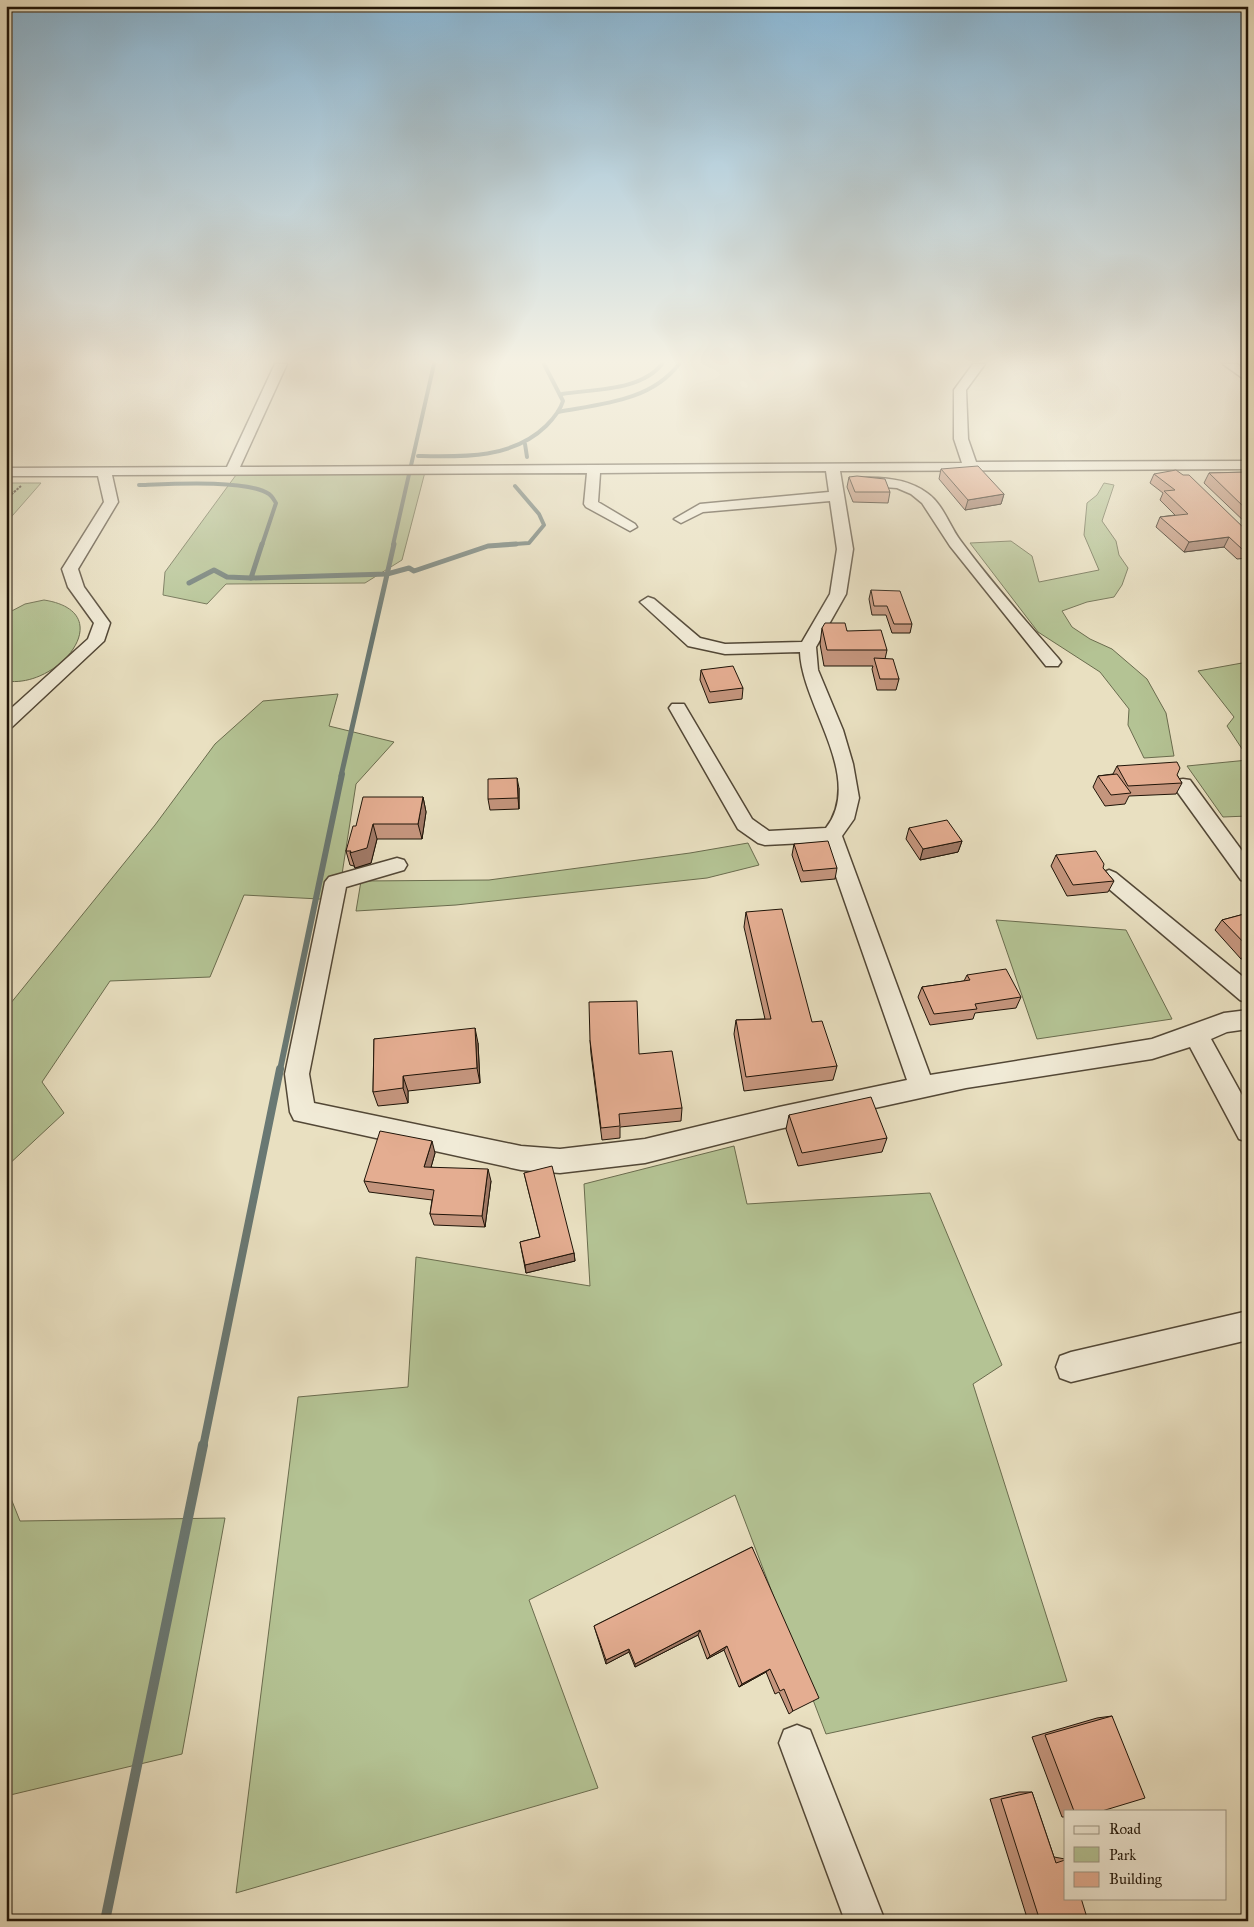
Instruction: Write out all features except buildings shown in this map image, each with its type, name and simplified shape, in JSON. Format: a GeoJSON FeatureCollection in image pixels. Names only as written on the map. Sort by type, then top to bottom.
{"type":"FeatureCollection","features":[{"type":"Feature","properties":{"kind":"street"},"geometry":{"type":"LineString","coordinates":[[232,470],[239,454]]}},
{"type":"Feature","properties":{"kind":"street"},"geometry":{"type":"LineString","coordinates":[[966,454],[970,466]]}},
{"type":"Feature","properties":{"kind":"street"},"geometry":{"type":"LineString","coordinates":[[1174,465],[1189,478]]}},
{"type":"Feature","properties":{"kind":"street"},"geometry":{"type":"LineString","coordinates":[[681,519],[700,508],[834,482],[970,466],[1248,465]]}},
{"type":"Feature","properties":{"kind":"street"},"geometry":{"type":"LineString","coordinates":[[594,468],[591,504],[630,526]]}},
{"type":"Feature","properties":{"kind":"street"},"geometry":{"type":"LineString","coordinates":[[6,472],[594,468],[834,482],[885,481],[901,485],[924,497],[954,541],[1014,618],[1052,662]]}},
{"type":"Feature","properties":{"kind":"street"},"geometry":{"type":"LineString","coordinates":[[6,723],[96,641],[102,623],[76,587],[70,569],[111,502],[104,471]]}},
{"type":"Feature","properties":{"kind":"street"},"geometry":{"type":"LineString","coordinates":[[832,835],[844,819],[849,798],[844,764],[834,730],[809,670],[808,647],[838,594],[845,549],[834,482]]}},
{"type":"Feature","properties":{"kind":"street"},"geometry":{"type":"LineString","coordinates":[[648,602],[694,642],[725,650],[808,647]]}},
{"type":"Feature","properties":{"kind":"street"},"geometry":{"type":"LineString","coordinates":[[678,708],[745,824],[765,838],[832,835]]}},
{"type":"Feature","properties":{"kind":"street"},"geometry":{"type":"LineString","coordinates":[[1183,785],[1248,875]]}},
{"type":"Feature","properties":{"kind":"street"},"geometry":{"type":"LineString","coordinates":[[832,835],[922,1087]]}},
{"type":"Feature","properties":{"kind":"street"},"geometry":{"type":"LineString","coordinates":[[397,866],[336,882],[296,1074],[303,1112],[521,1158],[560,1162],[645,1152],[779,1118],[922,1087],[1046,1064],[1152,1049],[1196,1035],[1224,1023],[1248,1019]]}},
{"type":"Feature","properties":{"kind":"street"},"geometry":{"type":"LineString","coordinates":[[1109,878],[1248,994]]}},
{"type":"Feature","properties":{"kind":"street"},"geometry":{"type":"LineString","coordinates":[[1196,1035],[1248,1131]]}},
{"type":"Feature","properties":{"kind":"street"},"geometry":{"type":"LineString","coordinates":[[1071,1366],[1248,1325]]}},
{"type":"Feature","properties":{"kind":"street"},"geometry":{"type":"LineString","coordinates":[[797,1743],[865,1921]]}},
{"type":"Feature","properties":{"kind":"green space"},"geometry":{"type":"Polygon","coordinates":[[[425,472],[402,560],[365,583],[226,584],[207,604],[163,595],[165,572],[236,475],[425,472]]]}},
{"type":"Feature","properties":{"kind":"green space"},"geometry":{"type":"Polygon","coordinates":[[[12,483],[41,483],[6,523],[6,490],[12,483]]]}},
{"type":"Feature","properties":{"kind":"green space"},"geometry":{"type":"Polygon","coordinates":[[[1104,483],[1114,485],[1102,521],[1116,541],[1119,555],[1128,568],[1122,585],[1114,597],[1087,602],[1062,611],[1072,627],[1090,639],[1112,649],[1147,679],[1166,713],[1174,756],[1144,758],[1128,725],[1129,709],[1100,672],[1038,632],[970,543],[1011,541],[1032,556],[1039,582],[1099,570],[1084,535],[1087,503],[1097,495],[1104,483]]]}},
{"type":"Feature","properties":{"kind":"green space"},"geometry":{"type":"Polygon","coordinates":[[[44,600],[67,607],[78,619],[80,633],[74,648],[62,662],[45,673],[26,680],[6,681],[6,614],[25,604],[44,600]]]}},
{"type":"Feature","properties":{"kind":"green space"},"geometry":{"type":"Polygon","coordinates":[[[1242,663],[1248,669],[1248,758],[1227,726],[1234,717],[1198,671],[1242,663]]]}},
{"type":"Feature","properties":{"kind":"green space"},"geometry":{"type":"Polygon","coordinates":[[[338,694],[329,726],[394,742],[356,784],[338,900],[244,895],[210,977],[110,981],[42,1082],[64,1113],[6,1167],[6,1009],[155,825],[215,744],[263,701],[338,694]]]}},
{"type":"Feature","properties":{"kind":"green space"},"geometry":{"type":"Polygon","coordinates":[[[1248,760],[1248,816],[1223,817],[1187,766],[1248,760]]]}},
{"type":"Feature","properties":{"kind":"green space"},"geometry":{"type":"Polygon","coordinates":[[[748,843],[759,865],[707,878],[456,905],[356,911],[361,881],[489,880],[690,853],[748,843]]]}},
{"type":"Feature","properties":{"kind":"green space"},"geometry":{"type":"Polygon","coordinates":[[[996,920],[1126,930],[1172,1019],[1037,1039],[996,920]]]}},
{"type":"Feature","properties":{"kind":"green space"},"geometry":{"type":"Polygon","coordinates":[[[734,1146],[747,1204],[930,1193],[1002,1365],[973,1384],[1067,1681],[826,1734],[735,1495],[529,1600],[598,1788],[236,1893],[298,1397],[408,1387],[416,1257],[590,1286],[584,1184],[734,1146]]]}},
{"type":"Feature","properties":{"kind":"green space"},"geometry":{"type":"Polygon","coordinates":[[[6,1486],[20,1521],[225,1518],[182,1754],[6,1796],[6,1486]]]}},
{"type":"Feature","properties":{"kind":"waterway"},"geometry":{"type":"LineString","coordinates":[[393,545],[414,454]]}},
{"type":"Feature","properties":{"kind":"waterway"},"geometry":{"type":"LineString","coordinates":[[418,456],[469,456],[486,454]]}},
{"type":"Feature","properties":{"kind":"waterway"},"geometry":{"type":"LineString","coordinates":[[139,485],[226,484],[258,489],[269,494],[276,503],[262,545]]}},
{"type":"Feature","properties":{"kind":"waterway"},"geometry":{"type":"LineString","coordinates":[[499,545],[529,543],[544,525],[539,514],[515,486]]}},
{"type":"Feature","properties":{"kind":"waterway"},"geometry":{"type":"LineString","coordinates":[[251,578],[262,544]]}},
{"type":"Feature","properties":{"kind":"waterway"},"geometry":{"type":"LineString","coordinates":[[387,574],[394,544]]}},
{"type":"Feature","properties":{"kind":"waterway"},"geometry":{"type":"LineString","coordinates":[[387,574],[409,568],[414,571],[488,546],[516,544]]}},
{"type":"Feature","properties":{"kind":"waterway"},"geometry":{"type":"LineString","coordinates":[[189,583],[214,570],[227,577],[251,578]]}},
{"type":"Feature","properties":{"kind":"waterway"},"geometry":{"type":"LineString","coordinates":[[251,578],[387,574]]}},
{"type":"Feature","properties":{"kind":"waterway"},"geometry":{"type":"LineString","coordinates":[[341,776],[387,574]]}},
{"type":"Feature","properties":{"kind":"waterway"},"geometry":{"type":"LineString","coordinates":[[280,1070],[342,774]]}},
{"type":"Feature","properties":{"kind":"waterway"},"geometry":{"type":"LineString","coordinates":[[203,1447],[280,1069]]}},
{"type":"Feature","properties":{"kind":"waterway"},"geometry":{"type":"LineString","coordinates":[[105,1921],[203,1445]]}}]}
